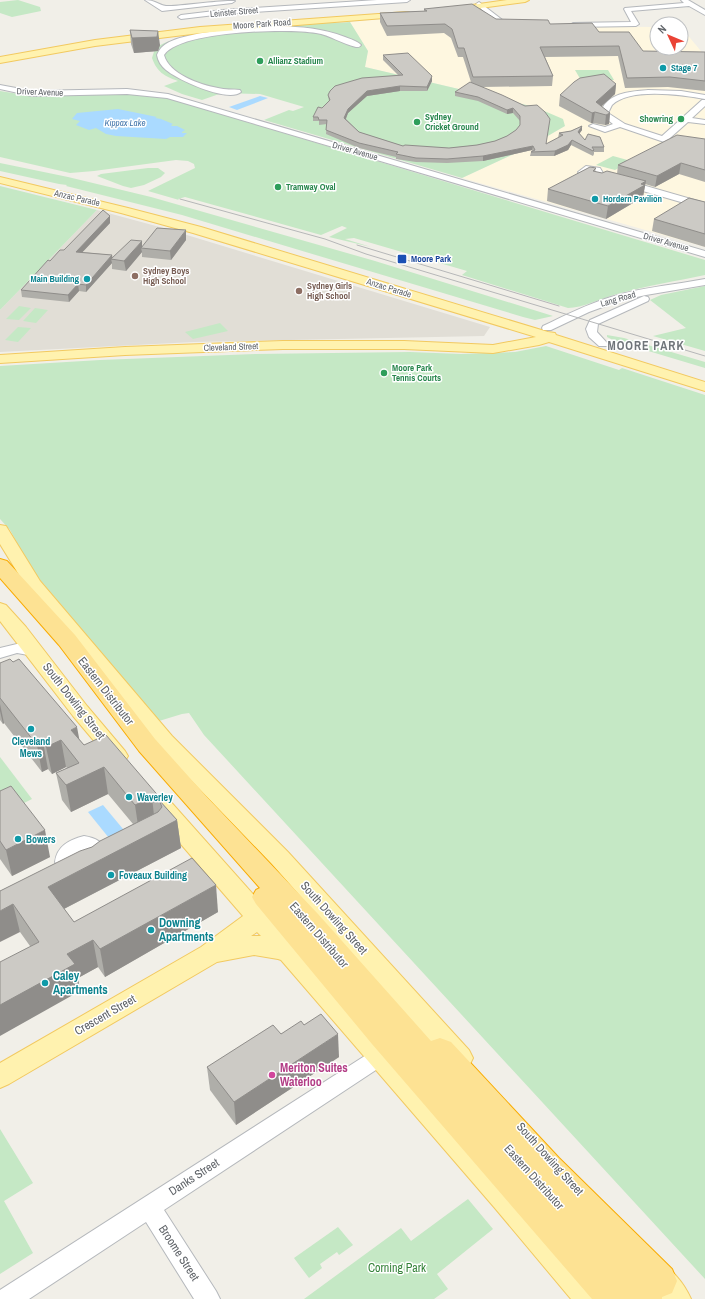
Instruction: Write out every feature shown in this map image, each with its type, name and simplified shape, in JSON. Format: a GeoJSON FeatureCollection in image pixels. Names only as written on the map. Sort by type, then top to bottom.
{"type":"FeatureCollection","features":[{"type":"Feature","properties":{"kind":"highway","name":"Eastern Distributor"},"geometry":{"type":"LineString","coordinates":[[0,565],[67,640],[148,745],[264,859],[660,1293]]}},
{"type":"Feature","properties":{"kind":"highway","name":"Eastern Distributor"},"geometry":{"type":"LineString","coordinates":[[0,584],[57,648],[136,754],[270,902],[382,1035],[615,1299]]}},
{"type":"Feature","properties":{"kind":"main road"},"geometry":{"type":"LineString","coordinates":[[481,5],[510,0]]}},
{"type":"Feature","properties":{"kind":"main road"},"geometry":{"type":"LineString","coordinates":[[442,10],[525,0]]}},
{"type":"Feature","properties":{"kind":"main road","name":"Moore Park Road"},"geometry":{"type":"LineString","coordinates":[[0,57],[34,50],[199,29],[416,12]]}},
{"type":"Feature","properties":{"kind":"main road","name":"Moore Park Road"},"geometry":{"type":"LineString","coordinates":[[0,57],[81,44]]}},
{"type":"Feature","properties":{"kind":"main road","name":"Anzac Parade"},"geometry":{"type":"LineString","coordinates":[[0,174],[174,216],[548,332],[605,349],[705,375]]}},
{"type":"Feature","properties":{"kind":"main road","name":"Anzac Parade"},"geometry":{"type":"LineString","coordinates":[[0,180],[146,215],[488,319],[548,332]]}},
{"type":"Feature","properties":{"kind":"main road"},"geometry":{"type":"LineString","coordinates":[[488,319],[500,326],[502,331],[491,345]]}},
{"type":"Feature","properties":{"kind":"main road","name":"Cleveland Street"},"geometry":{"type":"LineString","coordinates":[[0,359],[119,351],[245,346],[377,344],[461,346],[520,345],[548,332]]}},
{"type":"Feature","properties":{"kind":"main road"},"geometry":{"type":"LineString","coordinates":[[491,345],[578,350],[605,349]]}},
{"type":"Feature","properties":{"kind":"main road","name":"Anzac Parade"},"geometry":{"type":"LineString","coordinates":[[605,349],[705,387]]}},
{"type":"Feature","properties":{"kind":"main road","name":"South Dowling Street"},"geometry":{"type":"LineString","coordinates":[[0,530],[33,584],[86,644],[165,741],[280,858],[660,1293]]}},
{"type":"Feature","properties":{"kind":"main road","name":"South Dowling Street"},"geometry":{"type":"LineString","coordinates":[[0,609],[20,631],[80,710],[130,771]]}},
{"type":"Feature","properties":{"kind":"main road"},"geometry":{"type":"LineString","coordinates":[[149,793],[504,1197],[590,1299]]}},
{"type":"Feature","properties":{"kind":"main road","name":"Crescent Street"},"geometry":{"type":"LineString","coordinates":[[0,1076],[210,954],[259,917]]}},
{"type":"Feature","properties":{"kind":"main road","name":"Crescent Street"},"geometry":{"type":"LineString","coordinates":[[210,954],[238,946],[253,944],[267,945],[290,953]]}},
{"type":"Feature","properties":{"kind":"street"},"geometry":{"type":"LineString","coordinates":[[148,0],[166,8],[199,29]]}},
{"type":"Feature","properties":{"kind":"street"},"geometry":{"type":"LineString","coordinates":[[197,0],[204,4]]}},
{"type":"Feature","properties":{"kind":"street"},"geometry":{"type":"LineString","coordinates":[[350,0],[357,4],[368,16]]}},
{"type":"Feature","properties":{"kind":"street","name":"Leinster Street"},"geometry":{"type":"LineString","coordinates":[[181,17],[230,12],[407,0]]}},
{"type":"Feature","properties":{"kind":"street"},"geometry":{"type":"LineString","coordinates":[[684,0],[705,13]]}},
{"type":"Feature","properties":{"kind":"street"},"geometry":{"type":"LineString","coordinates":[[166,8],[235,1]]}},
{"type":"Feature","properties":{"kind":"street"},"geometry":{"type":"LineString","coordinates":[[563,25],[636,24],[627,9],[690,4]]}},
{"type":"Feature","properties":{"kind":"street"},"geometry":{"type":"LineString","coordinates":[[481,5],[503,24],[524,25]]}},
{"type":"Feature","properties":{"kind":"street"},"geometry":{"type":"LineString","coordinates":[[151,37],[163,45],[254,29],[290,26],[331,31],[358,45]]}},
{"type":"Feature","properties":{"kind":"street"},"geometry":{"type":"LineString","coordinates":[[182,34],[191,39]]}},
{"type":"Feature","properties":{"kind":"street"},"geometry":{"type":"LineString","coordinates":[[163,45],[160,55],[161,59],[169,68],[180,76],[217,91],[236,92]]}},
{"type":"Feature","properties":{"kind":"street"},"geometry":{"type":"LineString","coordinates":[[161,71],[169,68]]}},
{"type":"Feature","properties":{"kind":"street","name":"Driver Avenue"},"geometry":{"type":"LineString","coordinates":[[0,87],[27,93],[132,91],[175,98],[705,254]]}},
{"type":"Feature","properties":{"kind":"street"},"geometry":{"type":"LineString","coordinates":[[705,97],[684,93],[641,93],[620,97],[608,104],[605,108],[604,114],[608,119],[619,125],[664,138],[705,147]]}},
{"type":"Feature","properties":{"kind":"street"},"geometry":{"type":"LineString","coordinates":[[664,138],[705,102]]}},
{"type":"Feature","properties":{"kind":"street"},"geometry":{"type":"LineString","coordinates":[[686,119],[705,122]]}},
{"type":"Feature","properties":{"kind":"street"},"geometry":{"type":"LineString","coordinates":[[594,126],[605,130],[619,125]]}},
{"type":"Feature","properties":{"kind":"street"},"geometry":{"type":"LineString","coordinates":[[705,202],[607,177],[705,206]]}},
{"type":"Feature","properties":{"kind":"street","name":"Lang Road"},"geometry":{"type":"LineString","coordinates":[[548,332],[591,307],[638,293],[705,282]]}},
{"type":"Feature","properties":{"kind":"street","name":"Lang Road"},"geometry":{"type":"LineString","coordinates":[[548,332],[634,299],[694,284]]}},
{"type":"Feature","properties":{"kind":"street"},"geometry":{"type":"LineString","coordinates":[[605,349],[591,331],[591,326],[594,322],[660,293]]}},
{"type":"Feature","properties":{"kind":"street"},"geometry":{"type":"LineString","coordinates":[[2,652],[20,631]]}},
{"type":"Feature","properties":{"kind":"street"},"geometry":{"type":"LineString","coordinates":[[2,652],[19,647],[34,651]]}},
{"type":"Feature","properties":{"kind":"street"},"geometry":{"type":"LineString","coordinates":[[98,862],[100,852],[98,848],[84,843],[73,846],[66,854],[60,869],[82,871],[89,869],[98,862],[120,851]]}},
{"type":"Feature","properties":{"kind":"street","name":"Danks Street"},"geometry":{"type":"LineString","coordinates":[[8,1299],[381,1056]]}},
{"type":"Feature","properties":{"kind":"street","name":"Broome Street"},"geometry":{"type":"LineString","coordinates":[[149,1207],[208,1299]]}},
{"type":"Feature","properties":{"kind":"shaded area"},"geometry":{"type":"Polygon","coordinates":[[[477,10],[504,26],[649,27],[649,56],[689,56],[689,37],[705,56],[705,247],[462,178],[527,148],[565,126],[535,107],[365,67],[368,51],[350,22],[477,10]]]}},
{"type":"Feature","properties":{"kind":"shaded area","name":"Sydney Boys High School"},"geometry":{"type":"Polygon","coordinates":[[[97,210],[167,229],[490,327],[484,336],[194,342],[0,352],[0,310],[97,210]]]}},
{"type":"Feature","properties":{"kind":"green space"},"geometry":{"type":"Polygon","coordinates":[[[18,0],[40,7],[41,11],[12,17],[0,13],[0,2],[18,0]]]}},
{"type":"Feature","properties":{"kind":"green space"},"geometry":{"type":"Polygon","coordinates":[[[350,22],[368,51],[365,67],[535,107],[563,119],[565,126],[527,148],[462,178],[264,120],[289,110],[293,111],[304,107],[260,94],[222,93],[202,100],[182,94],[164,86],[178,81],[162,73],[156,67],[152,58],[155,49],[168,42],[189,36],[247,28],[350,22]]]}},
{"type":"Feature","properties":{"kind":"green space"},"geometry":{"type":"Polygon","coordinates":[[[575,70],[608,70],[614,80],[582,82],[575,70]]]}},
{"type":"Feature","properties":{"kind":"green space"},"geometry":{"type":"Polygon","coordinates":[[[0,91],[31,96],[121,93],[158,96],[705,260],[705,275],[628,291],[586,305],[568,308],[462,275],[467,271],[354,238],[345,239],[371,247],[329,237],[347,228],[342,226],[321,235],[185,197],[178,199],[179,200],[148,191],[195,168],[194,164],[188,161],[176,160],[70,173],[0,157],[0,91]]]}},
{"type":"Feature","properties":{"kind":"green space"},"geometry":{"type":"Polygon","coordinates":[[[613,156],[631,161],[615,170],[596,165],[613,156]]]}},
{"type":"Feature","properties":{"kind":"green space"},"geometry":{"type":"Polygon","coordinates":[[[0,163],[68,177],[151,197],[375,261],[553,316],[535,320],[523,317],[182,215],[66,186],[67,185],[0,171],[0,163]]]}},
{"type":"Feature","properties":{"kind":"green space"},"geometry":{"type":"Polygon","coordinates":[[[158,168],[165,173],[161,177],[144,185],[131,188],[97,176],[101,174],[158,168]]]}},
{"type":"Feature","properties":{"kind":"green space"},"geometry":{"type":"Polygon","coordinates":[[[0,186],[97,210],[0,310],[0,186]]]}},
{"type":"Feature","properties":{"kind":"green space"},"geometry":{"type":"Polygon","coordinates":[[[705,286],[705,351],[653,336],[686,328],[650,300],[661,295],[705,286]]]}},
{"type":"Feature","properties":{"kind":"green space"},"geometry":{"type":"Polygon","coordinates":[[[19,306],[31,308],[19,320],[6,319],[19,306]]]}},
{"type":"Feature","properties":{"kind":"green space"},"geometry":{"type":"Polygon","coordinates":[[[35,308],[48,310],[36,323],[23,321],[35,308]]]}},
{"type":"Feature","properties":{"kind":"green space"},"geometry":{"type":"Polygon","coordinates":[[[220,323],[228,331],[193,339],[185,332],[220,323]]]}},
{"type":"Feature","properties":{"kind":"green space"},"geometry":{"type":"Polygon","coordinates":[[[18,327],[31,328],[18,342],[5,340],[18,327]]]}},
{"type":"Feature","properties":{"kind":"green space"},"geometry":{"type":"Polygon","coordinates":[[[607,335],[624,338],[705,362],[705,368],[615,341],[607,337],[607,335]]]}},
{"type":"Feature","properties":{"kind":"green space"},"geometry":{"type":"Polygon","coordinates":[[[546,346],[619,370],[622,368],[705,395],[705,1279],[204,735],[189,713],[159,721],[31,569],[10,530],[0,519],[0,366],[100,360],[255,354],[410,352],[461,354],[515,352],[546,346]]]}},
{"type":"Feature","properties":{"kind":"green space"},"geometry":{"type":"Polygon","coordinates":[[[0,757],[32,799],[0,815],[0,757]]]}},
{"type":"Feature","properties":{"kind":"green space"},"geometry":{"type":"Polygon","coordinates":[[[0,1129],[33,1183],[4,1201],[33,1253],[0,1274],[0,1129]]]}},
{"type":"Feature","properties":{"kind":"green space","name":"Corning Park"},"geometry":{"type":"Polygon","coordinates":[[[468,1199],[493,1229],[437,1274],[448,1289],[434,1299],[304,1299],[401,1228],[411,1241],[468,1199]]]}},
{"type":"Feature","properties":{"kind":"green space"},"geometry":{"type":"Polygon","coordinates":[[[338,1227],[353,1245],[339,1255],[337,1252],[320,1264],[322,1268],[309,1278],[294,1258],[338,1227]]]}},
{"type":"Feature","properties":{"kind":"water"},"geometry":{"type":"Polygon","coordinates":[[[260,96],[268,98],[237,110],[229,107],[260,96]]]}},
{"type":"Feature","properties":{"kind":"water","name":"Kippax Lake"},"geometry":{"type":"Polygon","coordinates":[[[118,109],[157,117],[155,118],[161,119],[173,124],[171,125],[172,126],[177,126],[185,130],[182,133],[187,133],[183,137],[170,137],[166,139],[116,136],[106,134],[96,128],[89,130],[76,125],[80,121],[72,119],[77,113],[118,109]]]}},
{"type":"Feature","properties":{"kind":"water"},"geometry":{"type":"Polygon","coordinates":[[[103,805],[128,835],[113,843],[88,812],[103,805]]]}},
{"type":"Feature","properties":{"kind":"building"},"geometry":{"type":"Polygon","coordinates":[[[472,4],[496,19],[548,20],[550,24],[592,23],[599,32],[629,32],[643,51],[649,51],[649,56],[689,56],[689,52],[705,52],[705,81],[670,77],[627,78],[619,46],[540,47],[553,76],[473,77],[464,48],[458,48],[452,29],[445,24],[387,26],[380,13],[427,11],[424,9],[472,4]]]}},
{"type":"Feature","properties":{"kind":"building"},"geometry":{"type":"Polygon","coordinates":[[[130,30],[158,31],[157,37],[132,38],[130,30]]]}},
{"type":"Feature","properties":{"kind":"building"},"geometry":{"type":"Polygon","coordinates":[[[408,53],[432,76],[427,87],[400,86],[367,91],[348,109],[344,118],[359,132],[403,146],[449,148],[477,145],[495,141],[516,130],[520,125],[520,116],[513,108],[507,110],[478,97],[455,92],[470,82],[525,106],[537,105],[550,119],[546,144],[563,135],[559,133],[571,131],[582,126],[578,132],[585,140],[588,134],[600,137],[604,147],[592,147],[594,150],[593,151],[572,140],[568,145],[555,151],[531,152],[535,150],[533,146],[483,156],[447,159],[416,158],[396,154],[398,152],[359,143],[326,130],[327,120],[319,120],[318,117],[313,117],[318,107],[322,108],[330,100],[328,95],[335,86],[362,78],[403,75],[383,55],[408,53]]]}},
{"type":"Feature","properties":{"kind":"building"},"geometry":{"type":"Polygon","coordinates":[[[604,74],[616,84],[596,102],[610,113],[606,115],[595,112],[592,113],[560,95],[580,78],[604,74]]]}},
{"type":"Feature","properties":{"kind":"building"},"geometry":{"type":"Polygon","coordinates":[[[677,135],[705,139],[705,170],[681,163],[657,176],[618,165],[677,135]]]}},
{"type":"Feature","properties":{"kind":"building"},"geometry":{"type":"Polygon","coordinates":[[[590,167],[596,168],[593,171],[602,173],[607,171],[646,181],[641,184],[645,185],[608,206],[548,189],[590,167]]]}},
{"type":"Feature","properties":{"kind":"building"},"geometry":{"type":"Polygon","coordinates":[[[689,198],[705,202],[705,234],[654,219],[689,198]]]}},
{"type":"Feature","properties":{"kind":"building"},"geometry":{"type":"Polygon","coordinates":[[[103,210],[110,216],[76,252],[112,255],[86,285],[78,284],[68,295],[21,290],[48,260],[50,261],[60,250],[64,250],[103,210]]]}},
{"type":"Feature","properties":{"kind":"building"},"geometry":{"type":"Polygon","coordinates":[[[157,228],[186,230],[170,251],[141,248],[157,228]]]}},
{"type":"Feature","properties":{"kind":"building"},"geometry":{"type":"Polygon","coordinates":[[[131,240],[142,241],[124,261],[111,259],[131,240]]]}},
{"type":"Feature","properties":{"kind":"building"},"geometry":{"type":"Polygon","coordinates":[[[10,659],[13,662],[19,659],[77,727],[71,730],[84,745],[106,735],[161,799],[159,800],[152,797],[135,805],[104,767],[66,785],[56,773],[79,763],[61,740],[46,747],[43,742],[37,745],[0,698],[0,663],[10,659]]]}},
{"type":"Feature","properties":{"kind":"building"},"geometry":{"type":"Polygon","coordinates":[[[11,786],[45,830],[6,850],[0,841],[0,791],[11,786]]]}},
{"type":"Feature","properties":{"kind":"building"},"geometry":{"type":"Polygon","coordinates":[[[159,800],[177,820],[48,887],[74,922],[192,858],[216,885],[100,949],[93,940],[67,954],[75,964],[0,1005],[0,962],[39,942],[13,904],[0,911],[0,891],[80,851],[92,847],[100,841],[158,812],[162,807],[159,800]]]}},
{"type":"Feature","properties":{"kind":"building"},"geometry":{"type":"Polygon","coordinates":[[[321,1014],[338,1034],[234,1102],[207,1067],[273,1025],[281,1034],[301,1021],[304,1025],[321,1014]]]}},
{"type":"Feature","properties":{"kind":"tram line"},"geometry":{"type":"LineString","coordinates":[[180,199],[325,239],[366,254],[705,356]]}},
{"type":"Feature","properties":{"kind":"tram line"},"geometry":{"type":"LineString","coordinates":[[357,245],[559,306]]}},
{"type":"Feature","properties":{"kind":"place","name":"Allianz Stadium"},"geometry":{"type":"Point","coordinates":[260,61]}},
{"type":"Feature","properties":{"kind":"place","name":"Stage 7"},"geometry":{"type":"Point","coordinates":[663,68]}},
{"type":"Feature","properties":{"kind":"place","name":"Showring"},"geometry":{"type":"Point","coordinates":[681,119]}},
{"type":"Feature","properties":{"kind":"place","name":"Sydney Cricket Ground"},"geometry":{"type":"Point","coordinates":[417,122]}},
{"type":"Feature","properties":{"kind":"place","name":"Tramway Oval"},"geometry":{"type":"Point","coordinates":[278,187]}},
{"type":"Feature","properties":{"kind":"place","name":"Hordern Pavilion"},"geometry":{"type":"Point","coordinates":[595,199]}},
{"type":"Feature","properties":{"kind":"place","name":"Moore Park"},"geometry":{"type":"Point","coordinates":[402,259]}},
{"type":"Feature","properties":{"kind":"place","name":"Sydney Boys High School"},"geometry":{"type":"Point","coordinates":[135,276]}},
{"type":"Feature","properties":{"kind":"place","name":"Main Building"},"geometry":{"type":"Point","coordinates":[87,279]}},
{"type":"Feature","properties":{"kind":"place","name":"Sydney Girls High School"},"geometry":{"type":"Point","coordinates":[299,291]}},
{"type":"Feature","properties":{"kind":"place","name":"Moore Park Tennis Courts"},"geometry":{"type":"Point","coordinates":[384,373]}},
{"type":"Feature","properties":{"kind":"place","name":"Cleveland Mews"},"geometry":{"type":"Point","coordinates":[31,729]}},
{"type":"Feature","properties":{"kind":"place","name":"Waverley"},"geometry":{"type":"Point","coordinates":[129,797]}},
{"type":"Feature","properties":{"kind":"place","name":"Bowers"},"geometry":{"type":"Point","coordinates":[18,839]}},
{"type":"Feature","properties":{"kind":"place","name":"Foveaux Building"},"geometry":{"type":"Point","coordinates":[111,875]}},
{"type":"Feature","properties":{"kind":"place","name":"Downing Apartments"},"geometry":{"type":"Point","coordinates":[151,930]}},
{"type":"Feature","properties":{"kind":"place","name":"Caley Apartments"},"geometry":{"type":"Point","coordinates":[45,983]}},
{"type":"Feature","properties":{"kind":"place","name":"Meriton Suites Waterloo"},"geometry":{"type":"Point","coordinates":[272,1075]}},
{"type":"Feature","properties":{"kind":"district","name":"MOORE PARK"},"geometry":{"type":"Point","coordinates":[646,346]}}]}
